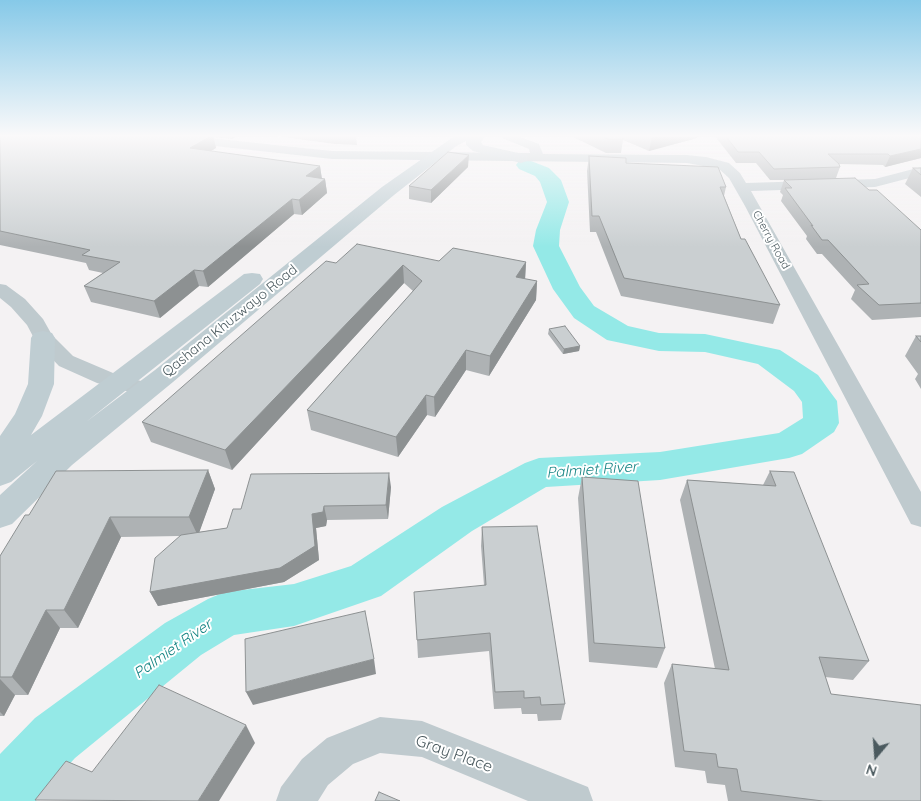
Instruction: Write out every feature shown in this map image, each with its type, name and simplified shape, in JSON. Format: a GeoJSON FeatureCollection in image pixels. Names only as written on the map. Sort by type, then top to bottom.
{"type":"FeatureCollection","features":[{"type":"Feature","properties":{"kind":"main road","name":"Qashana Khuzwayo Road"},"geometry":{"type":"LineString","coordinates":[[0,474],[295,246],[356,195],[387,172]]}},
{"type":"Feature","properties":{"kind":"main road","name":"Qashana Khuzwayo Road"},"geometry":{"type":"LineString","coordinates":[[0,515],[61,457],[147,390],[388,191],[406,172]]}},
{"type":"Feature","properties":{"kind":"main road"},"geometry":{"type":"LineString","coordinates":[[0,459],[28,416],[41,384],[42,338]]}},
{"type":"Feature","properties":{"kind":"street","name":"Cherry Road"},"geometry":{"type":"LineString","coordinates":[[732,172],[921,516]]}},
{"type":"Feature","properties":{"kind":"street"},"geometry":{"type":"LineString","coordinates":[[741,187],[875,183],[916,172]]}},
{"type":"Feature","properties":{"kind":"street"},"geometry":{"type":"LineString","coordinates":[[0,289],[18,303],[36,323],[42,338],[66,361],[84,370],[147,390]]}},
{"type":"Feature","properties":{"kind":"street","name":"Gray Place"},"geometry":{"type":"LineString","coordinates":[[295,801],[315,772],[340,751],[380,735],[422,739],[574,801]]}},
{"type":"Feature","properties":{"kind":"building"},"geometry":{"type":"Polygon","coordinates":[[[0,172],[311,172],[306,176],[325,179],[299,200],[292,199],[203,271],[194,270],[154,301],[84,286],[120,262],[82,255],[90,250],[0,231],[0,172]]]}},
{"type":"Feature","properties":{"kind":"building"},"geometry":{"type":"Polygon","coordinates":[[[425,172],[450,172],[431,190],[409,186],[425,172]]]}},
{"type":"Feature","properties":{"kind":"building"},"geometry":{"type":"Polygon","coordinates":[[[590,172],[720,172],[726,187],[720,187],[741,239],[745,239],[780,305],[624,278],[599,216],[592,216],[590,172]]]}},
{"type":"Feature","properties":{"kind":"building"},"geometry":{"type":"Polygon","coordinates":[[[855,178],[869,190],[877,190],[921,230],[921,303],[879,305],[857,285],[869,284],[828,240],[822,240],[785,188],[792,188],[784,180],[855,178]]]}},
{"type":"Feature","properties":{"kind":"building"},"geometry":{"type":"Polygon","coordinates":[[[357,244],[439,261],[453,248],[526,262],[516,277],[537,281],[490,356],[466,350],[434,397],[426,395],[396,437],[307,410],[422,281],[403,265],[225,450],[142,422],[326,261],[336,263],[357,244]]]}},
{"type":"Feature","properties":{"kind":"building"},"geometry":{"type":"Polygon","coordinates":[[[565,326],[580,346],[564,349],[549,329],[565,326]]]}},
{"type":"Feature","properties":{"kind":"building"},"geometry":{"type":"Polygon","coordinates":[[[208,470],[189,517],[110,517],[64,610],[46,610],[12,677],[0,677],[0,556],[25,515],[29,515],[56,471],[208,470]]]}},
{"type":"Feature","properties":{"kind":"building"},"geometry":{"type":"Polygon","coordinates":[[[770,471],[794,472],[869,661],[819,657],[831,694],[921,705],[921,801],[823,801],[741,791],[737,769],[718,767],[716,754],[684,751],[672,664],[729,670],[687,480],[776,486],[770,471]]]}},
{"type":"Feature","properties":{"kind":"building"},"geometry":{"type":"Polygon","coordinates":[[[389,473],[386,505],[324,506],[323,512],[312,514],[315,546],[280,568],[150,592],[155,558],[181,535],[227,528],[233,509],[241,509],[251,474],[389,473]]]}},
{"type":"Feature","properties":{"kind":"building"},"geometry":{"type":"Polygon","coordinates":[[[582,477],[638,481],[665,648],[594,643],[582,477]]]}},
{"type":"Feature","properties":{"kind":"building"},"geometry":{"type":"Polygon","coordinates":[[[537,526],[565,704],[541,705],[540,697],[524,698],[524,691],[495,692],[490,633],[417,640],[414,592],[486,585],[482,527],[537,526]]]}},
{"type":"Feature","properties":{"kind":"building"},"geometry":{"type":"Polygon","coordinates":[[[365,611],[374,659],[246,692],[245,639],[365,611]]]}},
{"type":"Feature","properties":{"kind":"building"},"geometry":{"type":"Polygon","coordinates":[[[159,685],[246,725],[198,801],[35,800],[66,761],[92,772],[159,685]]]}},
{"type":"Feature","properties":{"kind":"building"},"geometry":{"type":"Polygon","coordinates":[[[379,792],[400,801],[375,801],[379,792]]]}},
{"type":"Feature","properties":{"kind":"waterway","name":"Palmiet River"},"geometry":{"type":"LineString","coordinates":[[0,797],[55,738],[183,639],[225,614],[294,605],[365,582],[457,519],[539,473],[660,466],[789,445],[821,423],[819,401],[806,383],[769,357],[705,343],[659,342],[618,333],[584,312],[567,289],[546,246],[548,230],[558,202],[550,180],[542,172]]}}]}
